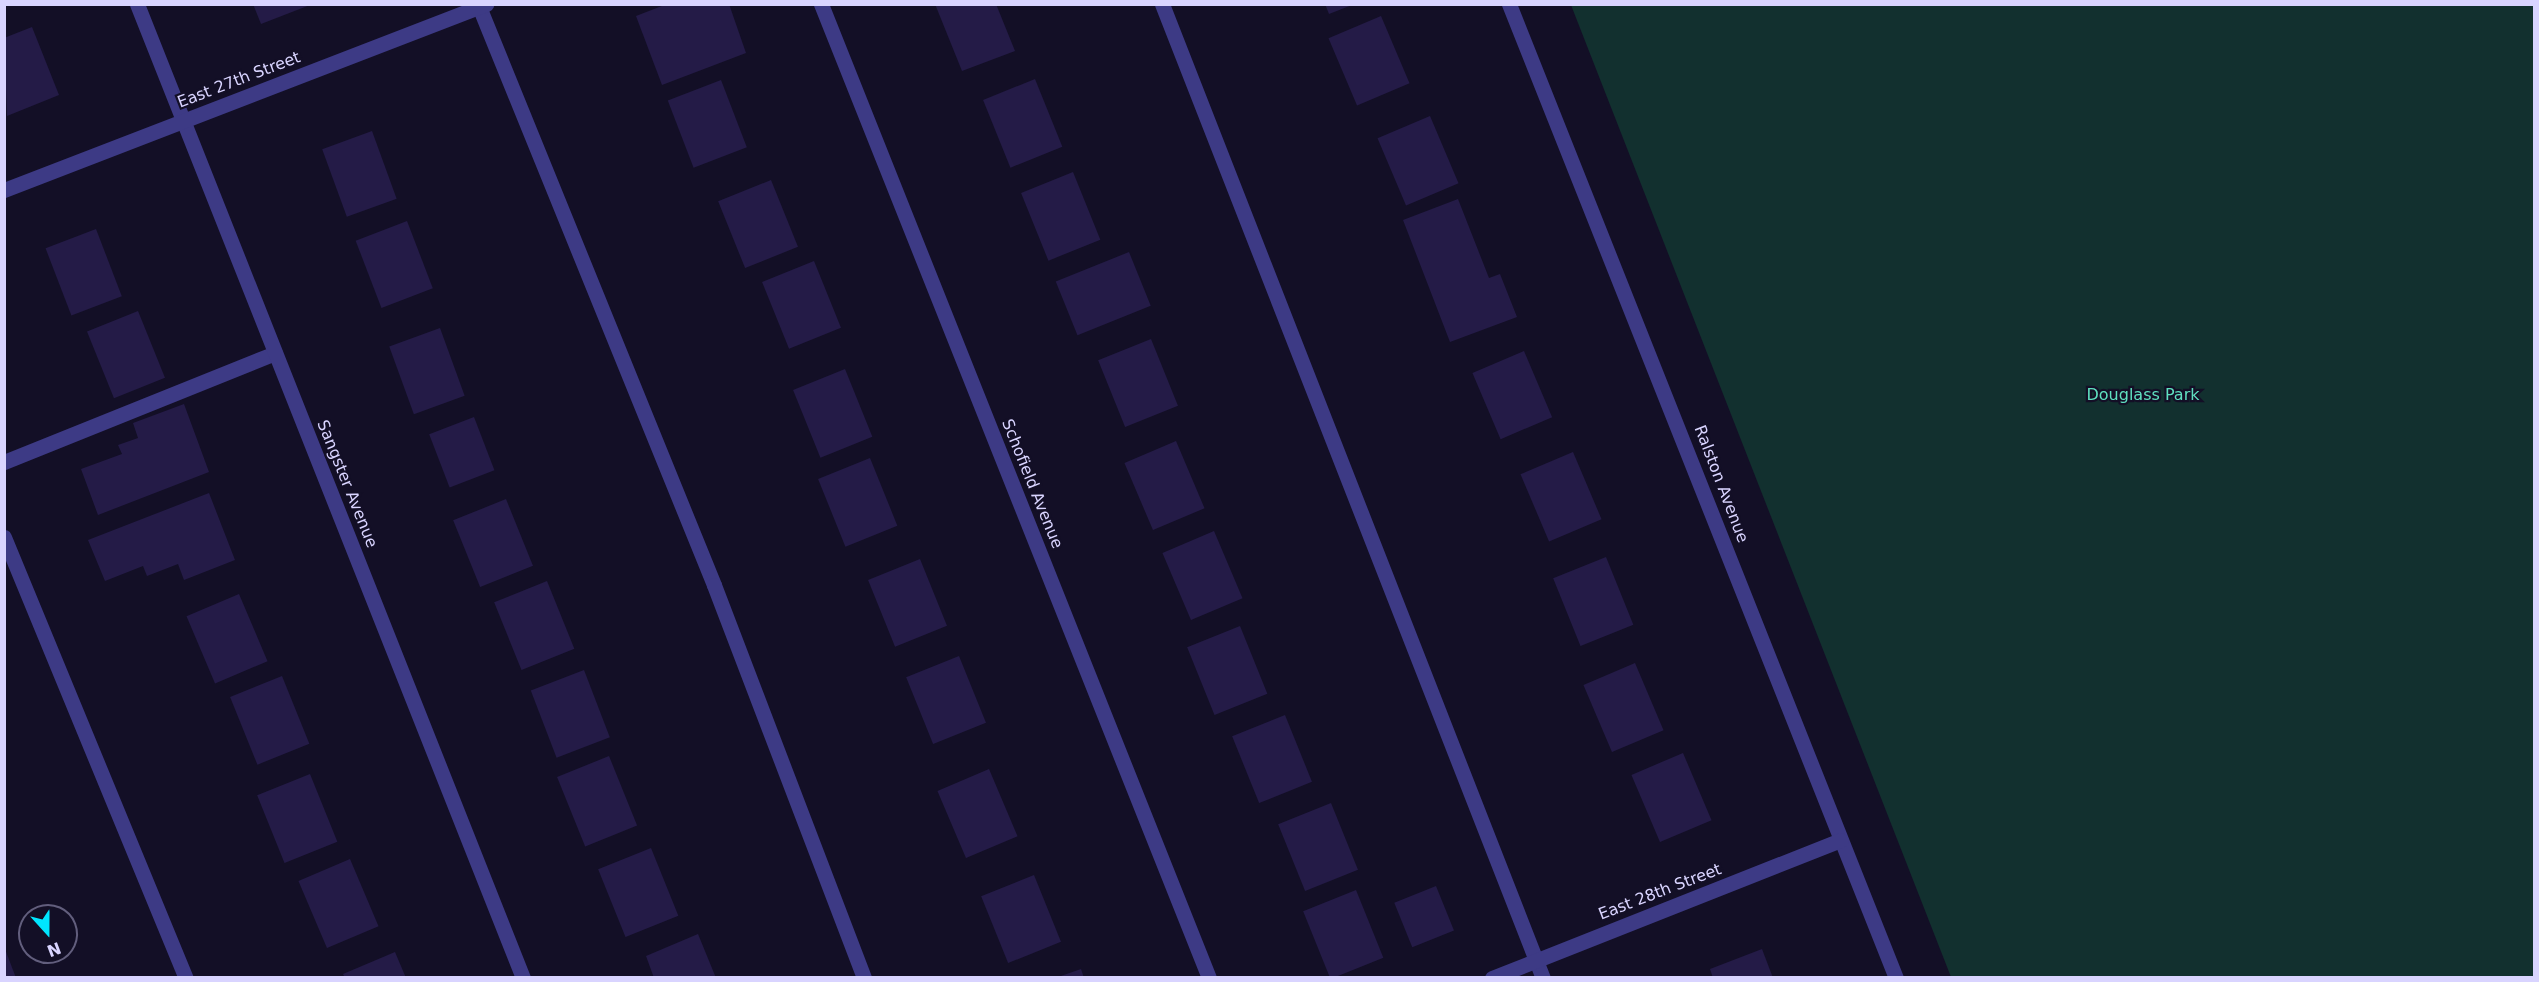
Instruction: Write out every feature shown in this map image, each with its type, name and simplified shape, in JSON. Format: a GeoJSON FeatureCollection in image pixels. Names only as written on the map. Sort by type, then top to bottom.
{"type":"FeatureCollection","features":[{"type":"Feature","properties":{"kind":"street","name":"Sangster Avenue"},"geometry":{"type":"LineString","coordinates":[[137,4],[524,978]]}},
{"type":"Feature","properties":{"kind":"street","name":"Schofield Avenue"},"geometry":{"type":"LineString","coordinates":[[821,4],[1209,978]]}},
{"type":"Feature","properties":{"kind":"street"},"geometry":{"type":"LineString","coordinates":[[1162,4],[1543,978]]}},
{"type":"Feature","properties":{"kind":"street","name":"Ralston Avenue"},"geometry":{"type":"LineString","coordinates":[[1509,4],[1896,978]]}},
{"type":"Feature","properties":{"kind":"street","name":"East 27th Street"},"geometry":{"type":"LineString","coordinates":[[4,190],[481,5]]}},
{"type":"Feature","properties":{"kind":"street"},"geometry":{"type":"LineString","coordinates":[[481,5],[714,585],[864,978]]}},
{"type":"Feature","properties":{"kind":"street"},"geometry":{"type":"LineString","coordinates":[[4,462],[275,353]]}},
{"type":"Feature","properties":{"kind":"street"},"geometry":{"type":"LineString","coordinates":[[4,537],[186,978]]}},
{"type":"Feature","properties":{"kind":"street","name":"East 28th Street"},"geometry":{"type":"LineString","coordinates":[[1492,978],[1841,840]]}},
{"type":"Feature","properties":{"kind":"green space","name":"Douglass Park"},"geometry":{"type":"Polygon","coordinates":[[[1571,5],[2534,5],[2534,977],[1951,977],[1571,5]]]}},
{"type":"Feature","properties":{"kind":"building"},"geometry":{"type":"Polygon","coordinates":[[[253,4],[310,4],[310,5],[261,24],[253,4]]]}},
{"type":"Feature","properties":{"kind":"building"},"geometry":{"type":"Polygon","coordinates":[[[667,4],[729,4],[746,53],[662,85],[636,16],[667,4]]]}},
{"type":"Feature","properties":{"kind":"building"},"geometry":{"type":"Polygon","coordinates":[[[935,4],[996,4],[1015,51],[962,71],[935,4]]]}},
{"type":"Feature","properties":{"kind":"building"},"geometry":{"type":"Polygon","coordinates":[[[1325,4],[1352,4],[1352,5],[1329,14],[1325,4]]]}},
{"type":"Feature","properties":{"kind":"building"},"geometry":{"type":"Polygon","coordinates":[[[1381,16],[1410,83],[1357,105],[1329,38],[1381,16]]]}},
{"type":"Feature","properties":{"kind":"building"},"geometry":{"type":"Polygon","coordinates":[[[32,27],[59,95],[7,116],[4,38],[32,27]]]}},
{"type":"Feature","properties":{"kind":"building"},"geometry":{"type":"Polygon","coordinates":[[[1035,79],[1062,147],[1010,168],[983,100],[1035,79]]]}},
{"type":"Feature","properties":{"kind":"building"},"geometry":{"type":"Polygon","coordinates":[[[721,80],[747,147],[694,168],[668,100],[721,80]]]}},
{"type":"Feature","properties":{"kind":"building"},"geometry":{"type":"Polygon","coordinates":[[[1430,116],[1459,183],[1406,205],[1378,138],[1430,116]]]}},
{"type":"Feature","properties":{"kind":"building"},"geometry":{"type":"Polygon","coordinates":[[[372,131],[397,199],[347,217],[322,149],[372,131]]]}},
{"type":"Feature","properties":{"kind":"building"},"geometry":{"type":"Polygon","coordinates":[[[1073,172],[1100,240],[1048,261],[1021,193],[1073,172]]]}},
{"type":"Feature","properties":{"kind":"building"},"geometry":{"type":"Polygon","coordinates":[[[771,180],[798,247],[745,268],[718,201],[771,180]]]}},
{"type":"Feature","properties":{"kind":"building"},"geometry":{"type":"Polygon","coordinates":[[[1458,199],[1489,278],[1500,274],[1517,317],[1450,342],[1403,220],[1458,199]]]}},
{"type":"Feature","properties":{"kind":"building"},"geometry":{"type":"Polygon","coordinates":[[[407,221],[433,288],[381,308],[356,241],[407,221]]]}},
{"type":"Feature","properties":{"kind":"building"},"geometry":{"type":"Polygon","coordinates":[[[96,229],[122,296],[71,316],[46,248],[96,229]]]}},
{"type":"Feature","properties":{"kind":"building"},"geometry":{"type":"Polygon","coordinates":[[[1129,252],[1151,306],[1077,335],[1056,282],[1129,252]]]}},
{"type":"Feature","properties":{"kind":"building"},"geometry":{"type":"Polygon","coordinates":[[[814,261],[841,328],[789,349],[762,282],[814,261]]]}},
{"type":"Feature","properties":{"kind":"building"},"geometry":{"type":"Polygon","coordinates":[[[138,311],[165,378],[114,398],[87,332],[138,311]]]}},
{"type":"Feature","properties":{"kind":"building"},"geometry":{"type":"Polygon","coordinates":[[[440,328],[465,396],[414,414],[389,346],[440,328]]]}},
{"type":"Feature","properties":{"kind":"building"},"geometry":{"type":"Polygon","coordinates":[[[1151,339],[1178,406],[1125,427],[1098,360],[1151,339]]]}},
{"type":"Feature","properties":{"kind":"building"},"geometry":{"type":"Polygon","coordinates":[[[1524,351],[1552,417],[1501,439],[1472,373],[1524,351]]]}},
{"type":"Feature","properties":{"kind":"building"},"geometry":{"type":"Polygon","coordinates":[[[845,369],[872,437],[820,458],[793,390],[845,369]]]}},
{"type":"Feature","properties":{"kind":"building"},"geometry":{"type":"Polygon","coordinates":[[[184,404],[209,472],[98,515],[81,469],[122,454],[118,445],[138,438],[133,423],[184,404]]]}},
{"type":"Feature","properties":{"kind":"building"},"geometry":{"type":"Polygon","coordinates":[[[474,417],[494,470],[450,487],[429,434],[474,417]]]}},
{"type":"Feature","properties":{"kind":"building"},"geometry":{"type":"Polygon","coordinates":[[[1176,441],[1205,508],[1153,530],[1124,463],[1176,441]]]}},
{"type":"Feature","properties":{"kind":"building"},"geometry":{"type":"Polygon","coordinates":[[[1573,452],[1602,519],[1549,541],[1521,474],[1573,452]]]}},
{"type":"Feature","properties":{"kind":"building"},"geometry":{"type":"Polygon","coordinates":[[[870,458],[897,526],[845,547],[818,479],[870,458]]]}},
{"type":"Feature","properties":{"kind":"building"},"geometry":{"type":"Polygon","coordinates":[[[209,493],[235,560],[184,580],[178,564],[147,576],[143,566],[105,581],[88,540],[209,493]]]}},
{"type":"Feature","properties":{"kind":"building"},"geometry":{"type":"Polygon","coordinates":[[[506,499],[533,566],[480,587],[453,520],[506,499]]]}},
{"type":"Feature","properties":{"kind":"building"},"geometry":{"type":"Polygon","coordinates":[[[1214,531],[1243,598],[1191,620],[1162,553],[1214,531]]]}},
{"type":"Feature","properties":{"kind":"building"},"geometry":{"type":"Polygon","coordinates":[[[1606,557],[1633,625],[1580,646],[1553,578],[1606,557]]]}},
{"type":"Feature","properties":{"kind":"building"},"geometry":{"type":"Polygon","coordinates":[[[920,559],[947,626],[895,647],[868,580],[920,559]]]}},
{"type":"Feature","properties":{"kind":"building"},"geometry":{"type":"Polygon","coordinates":[[[547,581],[574,649],[521,670],[494,602],[547,581]]]}},
{"type":"Feature","properties":{"kind":"building"},"geometry":{"type":"Polygon","coordinates":[[[239,594],[268,661],[215,683],[187,616],[239,594]]]}},
{"type":"Feature","properties":{"kind":"building"},"geometry":{"type":"Polygon","coordinates":[[[1240,626],[1267,694],[1214,715],[1187,647],[1240,626]]]}},
{"type":"Feature","properties":{"kind":"building"},"geometry":{"type":"Polygon","coordinates":[[[959,656],[986,723],[933,744],[906,677],[959,656]]]}},
{"type":"Feature","properties":{"kind":"building"},"geometry":{"type":"Polygon","coordinates":[[[1635,663],[1664,730],[1612,752],[1583,685],[1635,663]]]}},
{"type":"Feature","properties":{"kind":"building"},"geometry":{"type":"Polygon","coordinates":[[[584,670],[610,737],[557,758],[531,690],[584,670]]]}},
{"type":"Feature","properties":{"kind":"building"},"geometry":{"type":"Polygon","coordinates":[[[282,676],[309,744],[257,765],[230,697],[282,676]]]}},
{"type":"Feature","properties":{"kind":"building"},"geometry":{"type":"Polygon","coordinates":[[[1285,715],[1312,782],[1259,803],[1232,736],[1285,715]]]}},
{"type":"Feature","properties":{"kind":"building"},"geometry":{"type":"Polygon","coordinates":[[[1683,753],[1712,820],[1660,842],[1631,775],[1683,753]]]}},
{"type":"Feature","properties":{"kind":"building"},"geometry":{"type":"Polygon","coordinates":[[[609,756],[637,826],[585,847],[557,777],[609,756]]]}},
{"type":"Feature","properties":{"kind":"building"},"geometry":{"type":"Polygon","coordinates":[[[989,769],[1018,836],[966,858],[937,791],[989,769]]]}},
{"type":"Feature","properties":{"kind":"building"},"geometry":{"type":"Polygon","coordinates":[[[310,774],[337,842],[284,863],[257,795],[310,774]]]}},
{"type":"Feature","properties":{"kind":"building"},"geometry":{"type":"Polygon","coordinates":[[[1331,803],[1358,870],[1305,891],[1278,824],[1331,803]]]}},
{"type":"Feature","properties":{"kind":"building"},"geometry":{"type":"Polygon","coordinates":[[[651,848],[678,916],[625,937],[598,869],[651,848]]]}},
{"type":"Feature","properties":{"kind":"building"},"geometry":{"type":"Polygon","coordinates":[[[350,859],[379,926],[327,948],[298,881],[350,859]]]}},
{"type":"Feature","properties":{"kind":"building"},"geometry":{"type":"Polygon","coordinates":[[[1034,875],[1061,942],[1008,963],[981,896],[1034,875]]]}},
{"type":"Feature","properties":{"kind":"building"},"geometry":{"type":"Polygon","coordinates":[[[1436,886],[1454,931],[1412,947],[1394,903],[1436,886]]]}},
{"type":"Feature","properties":{"kind":"building"},"geometry":{"type":"Polygon","coordinates":[[[1356,890],[1383,958],[1330,978],[1303,911],[1356,890]]]}},
{"type":"Feature","properties":{"kind":"building"},"geometry":{"type":"Polygon","coordinates":[[[698,934],[716,978],[654,978],[646,956],[698,934]]]}},
{"type":"Feature","properties":{"kind":"building"},"geometry":{"type":"Polygon","coordinates":[[[5,949],[16,978],[4,978],[5,949]]]}},
{"type":"Feature","properties":{"kind":"building"},"geometry":{"type":"Polygon","coordinates":[[[1762,949],[1773,978],[1713,978],[1710,969],[1762,949]]]}},
{"type":"Feature","properties":{"kind":"building"},"geometry":{"type":"Polygon","coordinates":[[[395,952],[406,978],[345,978],[343,974],[395,952]]]}},
{"type":"Feature","properties":{"kind":"building"},"geometry":{"type":"Polygon","coordinates":[[[1081,969],[1084,978],[1058,978],[1058,977],[1081,969]]]}}]}
